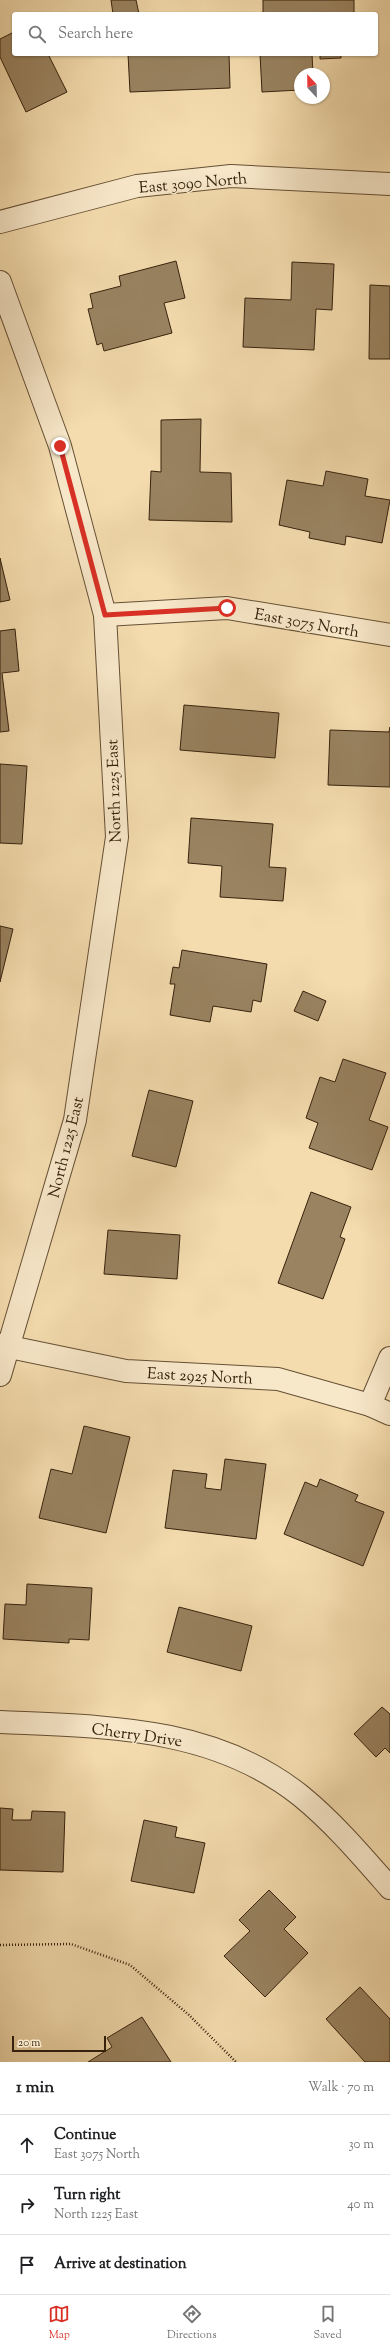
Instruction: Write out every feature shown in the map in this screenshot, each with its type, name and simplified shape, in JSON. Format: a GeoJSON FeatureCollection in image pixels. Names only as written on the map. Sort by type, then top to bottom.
{"type":"FeatureCollection","features":[{"type":"Feature","properties":{"kind":"street","name":"East 3090 North"},"geometry":{"type":"LineString","coordinates":[[0,222],[137,186],[231,176],[390,184]]}},
{"type":"Feature","properties":{"kind":"street","name":"North 1225 East"},"geometry":{"type":"LineString","coordinates":[[0,282],[60,446],[105,615],[117,836],[75,1120],[4,1346],[0,1375]]}},
{"type":"Feature","properties":{"kind":"street","name":"East 3075 North"},"geometry":{"type":"LineString","coordinates":[[105,615],[227,608],[390,636]]}},
{"type":"Feature","properties":{"kind":"street","name":"East 2925 North"},"geometry":{"type":"LineString","coordinates":[[4,1346],[126,1371],[278,1379],[370,1405],[390,1414]]}},
{"type":"Feature","properties":{"kind":"street"},"geometry":{"type":"LineString","coordinates":[[370,1405],[390,1358]]}},
{"type":"Feature","properties":{"kind":"street","name":"Cherry Drive"},"geometry":{"type":"LineString","coordinates":[[0,1722],[115,1728],[176,1737],[226,1753],[264,1772],[301,1796],[348,1840],[390,1888]]}},
{"type":"Feature","properties":{"kind":"path"},"geometry":{"type":"LineString","coordinates":[[0,1946],[71,1944],[130,1965],[189,2014],[236,2062]]}},
{"type":"Feature","properties":{"kind":"building"},"geometry":{"type":"Polygon","coordinates":[[[111,0],[136,0],[139,12],[113,12],[111,0]]]}},
{"type":"Feature","properties":{"kind":"building"},"geometry":{"type":"Polygon","coordinates":[[[263,0],[354,0],[354,12],[263,12],[263,0]]]}},
{"type":"Feature","properties":{"kind":"building"},"geometry":{"type":"Polygon","coordinates":[[[12,33],[12,56],[49,56],[67,92],[26,112],[0,57],[0,39],[12,33]]]}},
{"type":"Feature","properties":{"kind":"building"},"geometry":{"type":"Polygon","coordinates":[[[128,56],[229,56],[230,88],[130,92],[128,56]]]}},
{"type":"Feature","properties":{"kind":"building"},"geometry":{"type":"Polygon","coordinates":[[[260,56],[312,56],[313,68],[294,68],[294,90],[262,92],[260,56]]]}},
{"type":"Feature","properties":{"kind":"building"},"geometry":{"type":"Polygon","coordinates":[[[320,56],[341,56],[341,58],[320,59],[320,56]]]}},
{"type":"Feature","properties":{"kind":"building"},"geometry":{"type":"Polygon","coordinates":[[[176,261],[185,298],[164,303],[172,333],[104,351],[102,343],[97,345],[88,309],[93,308],[90,294],[121,286],[119,276],[176,261]]]}},
{"type":"Feature","properties":{"kind":"building"},"geometry":{"type":"Polygon","coordinates":[[[292,262],[334,264],[332,310],[316,309],[314,350],[243,347],[245,298],[291,300],[292,262]]]}},
{"type":"Feature","properties":{"kind":"building"},"geometry":{"type":"Polygon","coordinates":[[[370,285],[390,286],[390,359],[369,359],[370,285]]]}},
{"type":"Feature","properties":{"kind":"building"},"geometry":{"type":"Polygon","coordinates":[[[201,419],[200,472],[231,473],[232,522],[149,520],[151,471],[161,472],[161,420],[201,419]]]}},
{"type":"Feature","properties":{"kind":"building"},"geometry":{"type":"Polygon","coordinates":[[[326,471],[368,479],[365,496],[390,500],[382,543],[346,536],[345,545],[309,538],[310,532],[279,525],[287,480],[323,486],[326,471]]]}},
{"type":"Feature","properties":{"kind":"building"},"geometry":{"type":"Polygon","coordinates":[[[0,558],[10,600],[0,602],[0,558]]]}},
{"type":"Feature","properties":{"kind":"building"},"geometry":{"type":"Polygon","coordinates":[[[15,629],[19,671],[2,673],[9,731],[0,732],[0,631],[15,629]]]}},
{"type":"Feature","properties":{"kind":"building"},"geometry":{"type":"Polygon","coordinates":[[[184,705],[279,713],[275,758],[180,750],[184,705]]]}},
{"type":"Feature","properties":{"kind":"building"},"geometry":{"type":"Polygon","coordinates":[[[390,727],[390,787],[328,785],[330,730],[389,732],[390,727]]]}},
{"type":"Feature","properties":{"kind":"building"},"geometry":{"type":"Polygon","coordinates":[[[0,764],[27,766],[22,844],[0,843],[0,764]]]}},
{"type":"Feature","properties":{"kind":"building"},"geometry":{"type":"Polygon","coordinates":[[[191,818],[273,824],[269,867],[286,868],[283,901],[220,897],[222,866],[188,863],[191,818]]]}},
{"type":"Feature","properties":{"kind":"building"},"geometry":{"type":"Polygon","coordinates":[[[0,926],[13,929],[0,982],[0,926]]]}},
{"type":"Feature","properties":{"kind":"building"},"geometry":{"type":"Polygon","coordinates":[[[182,950],[267,964],[261,1002],[253,1000],[251,1012],[213,1006],[210,1022],[170,1015],[175,984],[170,984],[173,967],[179,968],[182,950]]]}},
{"type":"Feature","properties":{"kind":"building"},"geometry":{"type":"Polygon","coordinates":[[[303,991],[326,1001],[318,1021],[294,1011],[303,991]]]}},
{"type":"Feature","properties":{"kind":"building"},"geometry":{"type":"Polygon","coordinates":[[[343,1059],[386,1073],[369,1120],[388,1127],[372,1170],[309,1148],[318,1123],[306,1118],[320,1077],[335,1082],[343,1059]]]}},
{"type":"Feature","properties":{"kind":"building"},"geometry":{"type":"Polygon","coordinates":[[[149,1090],[193,1101],[176,1167],[132,1156],[149,1090]]]}},
{"type":"Feature","properties":{"kind":"building"},"geometry":{"type":"Polygon","coordinates":[[[311,1192],[351,1207],[340,1237],[345,1239],[323,1299],[278,1283],[311,1192]]]}},
{"type":"Feature","properties":{"kind":"building"},"geometry":{"type":"Polygon","coordinates":[[[108,1230],[180,1235],[177,1279],[104,1274],[108,1230]]]}},
{"type":"Feature","properties":{"kind":"building"},"geometry":{"type":"Polygon","coordinates":[[[84,1426],[130,1437],[106,1533],[39,1518],[51,1469],[72,1474],[84,1426]]]}},
{"type":"Feature","properties":{"kind":"building"},"geometry":{"type":"Polygon","coordinates":[[[225,1459],[266,1464],[256,1539],[165,1528],[173,1470],[207,1474],[205,1488],[221,1490],[225,1459]]]}},
{"type":"Feature","properties":{"kind":"building"},"geometry":{"type":"Polygon","coordinates":[[[320,1479],[358,1495],[355,1501],[384,1512],[363,1566],[284,1534],[305,1482],[317,1487],[320,1479]]]}},
{"type":"Feature","properties":{"kind":"building"},"geometry":{"type":"Polygon","coordinates":[[[27,1584],[92,1588],[89,1640],[69,1639],[69,1643],[3,1639],[5,1604],[26,1605],[27,1584]]]}},
{"type":"Feature","properties":{"kind":"building"},"geometry":{"type":"Polygon","coordinates":[[[179,1607],[252,1626],[241,1671],[167,1652],[179,1607]]]}},
{"type":"Feature","properties":{"kind":"building"},"geometry":{"type":"Polygon","coordinates":[[[382,1707],[390,1714],[390,1753],[385,1748],[376,1757],[354,1734],[382,1707]]]}},
{"type":"Feature","properties":{"kind":"building"},"geometry":{"type":"Polygon","coordinates":[[[0,1808],[13,1809],[12,1820],[31,1820],[32,1811],[65,1812],[63,1872],[0,1870],[0,1808]]]}},
{"type":"Feature","properties":{"kind":"building"},"geometry":{"type":"Polygon","coordinates":[[[144,1820],[177,1827],[175,1837],[205,1843],[194,1893],[131,1881],[144,1820]]]}},
{"type":"Feature","properties":{"kind":"building"},"geometry":{"type":"Polygon","coordinates":[[[269,1890],[296,1917],[284,1929],[308,1953],[265,1997],[224,1956],[250,1931],[239,1920],[269,1890]]]}},
{"type":"Feature","properties":{"kind":"building"},"geometry":{"type":"Polygon","coordinates":[[[360,1987],[390,2019],[390,2062],[365,2062],[326,2019],[360,1987]]]}},
{"type":"Feature","properties":{"kind":"building"},"geometry":{"type":"Polygon","coordinates":[[[142,2017],[171,2062],[88,2062],[112,2047],[107,2038],[142,2017]]]}},
{"type":"Feature","properties":{"kind":"route"},"geometry":{"type":"LineString","coordinates":[[60,446],[105,615],[227,608]]}}]}
